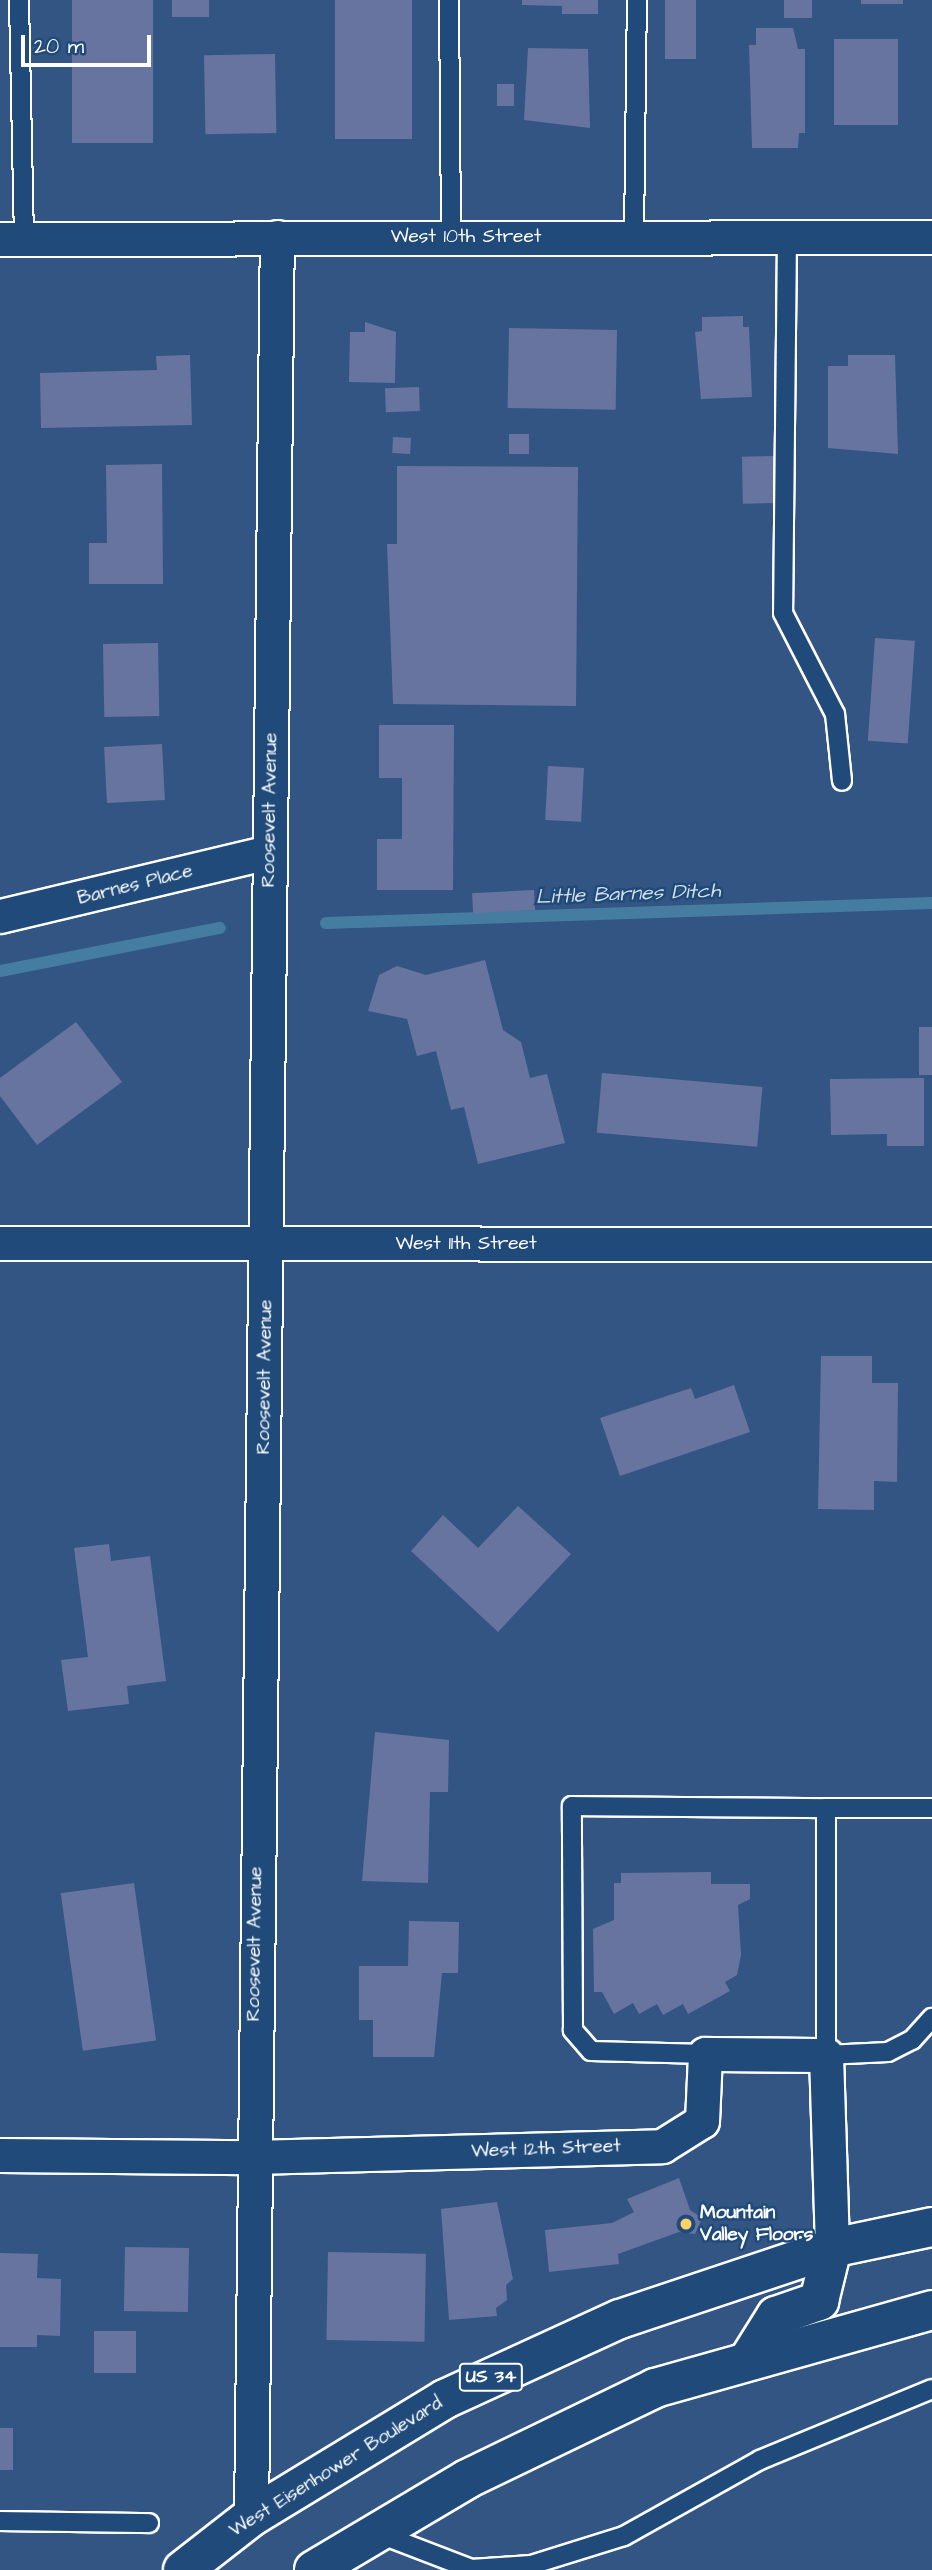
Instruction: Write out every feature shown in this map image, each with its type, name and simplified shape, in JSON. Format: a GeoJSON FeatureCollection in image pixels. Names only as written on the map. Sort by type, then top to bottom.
{"type":"FeatureCollection","features":[{"type":"Feature","properties":{"kind":"highway","name":"West Eisenhower Boulevard"},"geometry":{"type":"LineString","coordinates":[[183,2570],[251,2517],[457,2393],[620,2319],[832,2248],[932,2227]]}},
{"type":"Feature","properties":{"kind":"highway"},"geometry":{"type":"LineString","coordinates":[[749,2359],[776,2316],[819,2301],[832,2248]]}},
{"type":"Feature","properties":{"kind":"highway"},"geometry":{"type":"LineString","coordinates":[[314,2570],[373,2531],[655,2388],[749,2359],[932,2310]]}},
{"type":"Feature","properties":{"kind":"street","name":"Roosevelt Avenue"},"geometry":{"type":"LineString","coordinates":[[251,2517],[252,2158],[267,1245],[276,237]]}},
{"type":"Feature","properties":{"kind":"street","name":"West 10th Street"},"geometry":{"type":"LineString","coordinates":[[12,239],[932,237]]}},
{"type":"Feature","properties":{"kind":"street","name":"Barnes Place"},"geometry":{"type":"LineString","coordinates":[[0,916],[269,852]]}},
{"type":"Feature","properties":{"kind":"street","name":"West 11th Street"},"geometry":{"type":"LineString","coordinates":[[0,1243],[932,1244]]}},
{"type":"Feature","properties":{"kind":"street","name":"West 12th Street"},"geometry":{"type":"LineString","coordinates":[[0,2155],[252,2158],[662,2146],[702,2121],[705,2054]]}},
{"type":"Feature","properties":{"kind":"street"},"geometry":{"type":"LineString","coordinates":[[705,2054],[826,2055],[832,2248]]}},
{"type":"Feature","properties":{"kind":"lane"},"geometry":{"type":"LineString","coordinates":[[12,239],[19,0]]}},
{"type":"Feature","properties":{"kind":"lane"},"geometry":{"type":"LineString","coordinates":[[449,0],[451,237]]}},
{"type":"Feature","properties":{"kind":"lane"},"geometry":{"type":"LineString","coordinates":[[634,237],[637,0]]}},
{"type":"Feature","properties":{"kind":"lane"},"geometry":{"type":"LineString","coordinates":[[788,237],[783,613],[835,714],[842,780]]}},
{"type":"Feature","properties":{"kind":"lane"},"geometry":{"type":"LineString","coordinates":[[705,2054],[591,2051],[573,2031],[572,1806],[932,1808]]}},
{"type":"Feature","properties":{"kind":"lane"},"geometry":{"type":"LineString","coordinates":[[826,1808],[826,2055],[888,2052],[912,2040],[932,2018]]}},
{"type":"Feature","properties":{"kind":"lane"},"geometry":{"type":"LineString","coordinates":[[373,2531],[471,2569],[531,2564],[624,2536],[760,2460],[932,2389]]}},
{"type":"Feature","properties":{"kind":"lane"},"geometry":{"type":"LineString","coordinates":[[0,2521],[149,2523]]}},
{"type":"Feature","properties":{"kind":"building"},"geometry":{"type":"Polygon","coordinates":[[[72,0],[153,0],[153,143],[72,143],[72,0]]]}},
{"type":"Feature","properties":{"kind":"building"},"geometry":{"type":"Polygon","coordinates":[[[172,0],[209,0],[209,17],[172,17],[172,0]]]}},
{"type":"Feature","properties":{"kind":"building"},"geometry":{"type":"Polygon","coordinates":[[[335,0],[412,0],[412,139],[335,139],[335,0]]]}},
{"type":"Feature","properties":{"kind":"building"},"geometry":{"type":"Polygon","coordinates":[[[522,0],[598,0],[598,14],[562,14],[562,6],[522,5],[522,0]]]}},
{"type":"Feature","properties":{"kind":"building"},"geometry":{"type":"Polygon","coordinates":[[[665,0],[696,0],[696,59],[665,59],[665,0]]]}},
{"type":"Feature","properties":{"kind":"building"},"geometry":{"type":"Polygon","coordinates":[[[784,0],[812,0],[812,18],[784,18],[784,0]]]}},
{"type":"Feature","properties":{"kind":"building"},"geometry":{"type":"Polygon","coordinates":[[[861,0],[903,0],[903,4],[861,4],[861,0]]]}},
{"type":"Feature","properties":{"kind":"building"},"geometry":{"type":"Polygon","coordinates":[[[756,28],[793,28],[798,49],[805,49],[805,133],[799,133],[798,148],[752,148],[749,45],[756,45],[756,28]]]}},
{"type":"Feature","properties":{"kind":"building"},"geometry":{"type":"Polygon","coordinates":[[[834,39],[898,39],[898,125],[834,125],[834,39]]]}},
{"type":"Feature","properties":{"kind":"building"},"geometry":{"type":"Polygon","coordinates":[[[528,48],[588,49],[590,128],[524,120],[528,48]]]}},
{"type":"Feature","properties":{"kind":"building"},"geometry":{"type":"Polygon","coordinates":[[[275,54],[276,133],[205,134],[204,55],[275,54]]]}},
{"type":"Feature","properties":{"kind":"building"},"geometry":{"type":"Polygon","coordinates":[[[497,84],[514,84],[514,106],[497,106],[497,84]]]}},
{"type":"Feature","properties":{"kind":"building"},"geometry":{"type":"Polygon","coordinates":[[[743,316],[743,327],[749,327],[752,397],[701,399],[695,332],[702,331],[702,317],[743,316]]]}},
{"type":"Feature","properties":{"kind":"building"},"geometry":{"type":"Polygon","coordinates":[[[365,322],[396,332],[395,383],[349,382],[350,332],[365,332],[365,322]]]}},
{"type":"Feature","properties":{"kind":"building"},"geometry":{"type":"Polygon","coordinates":[[[509,328],[617,330],[616,410],[508,408],[509,328]]]}},
{"type":"Feature","properties":{"kind":"building"},"geometry":{"type":"Polygon","coordinates":[[[190,355],[192,425],[41,428],[40,373],[157,370],[156,356],[190,355]]]}},
{"type":"Feature","properties":{"kind":"building"},"geometry":{"type":"Polygon","coordinates":[[[848,355],[895,355],[898,454],[828,448],[828,366],[848,366],[848,355]]]}},
{"type":"Feature","properties":{"kind":"building"},"geometry":{"type":"Polygon","coordinates":[[[419,387],[420,411],[386,412],[385,388],[419,387]]]}},
{"type":"Feature","properties":{"kind":"building"},"geometry":{"type":"Polygon","coordinates":[[[509,434],[529,434],[529,454],[509,454],[509,434]]]}},
{"type":"Feature","properties":{"kind":"building"},"geometry":{"type":"Polygon","coordinates":[[[393,437],[411,438],[410,454],[392,453],[393,437]]]}},
{"type":"Feature","properties":{"kind":"building"},"geometry":{"type":"Polygon","coordinates":[[[780,456],[781,503],[743,504],[742,457],[780,456]]]}},
{"type":"Feature","properties":{"kind":"building"},"geometry":{"type":"Polygon","coordinates":[[[162,464],[163,584],[89,584],[89,543],[107,543],[106,465],[162,464]]]}},
{"type":"Feature","properties":{"kind":"building"},"geometry":{"type":"Polygon","coordinates":[[[397,466],[578,467],[576,706],[393,704],[387,544],[397,544],[397,466]]]}},
{"type":"Feature","properties":{"kind":"building"},"geometry":{"type":"Polygon","coordinates":[[[875,638],[915,641],[908,744],[868,741],[875,638]]]}},
{"type":"Feature","properties":{"kind":"building"},"geometry":{"type":"Polygon","coordinates":[[[158,643],[159,716],[104,717],[103,644],[158,643]]]}},
{"type":"Feature","properties":{"kind":"building"},"geometry":{"type":"Polygon","coordinates":[[[379,725],[454,725],[453,890],[377,890],[377,839],[402,839],[402,778],[379,778],[379,725]]]}},
{"type":"Feature","properties":{"kind":"building"},"geometry":{"type":"Polygon","coordinates":[[[162,744],[165,800],[107,803],[104,747],[162,744]]]}},
{"type":"Feature","properties":{"kind":"building"},"geometry":{"type":"Polygon","coordinates":[[[548,766],[584,768],[581,822],[545,820],[548,766]]]}},
{"type":"Feature","properties":{"kind":"building"},"geometry":{"type":"Polygon","coordinates":[[[534,890],[535,910],[473,913],[472,893],[534,890]]]}},
{"type":"Feature","properties":{"kind":"building"},"geometry":{"type":"Polygon","coordinates":[[[485,960],[503,1030],[521,1042],[530,1078],[547,1074],[565,1143],[478,1164],[464,1107],[451,1110],[436,1051],[417,1056],[407,1019],[368,1011],[379,975],[397,966],[426,975],[485,960]]]}},
{"type":"Feature","properties":{"kind":"building"},"geometry":{"type":"Polygon","coordinates":[[[76,1022],[122,1082],[37,1145],[0,1096],[0,1078],[76,1022]]]}},
{"type":"Feature","properties":{"kind":"building"},"geometry":{"type":"Polygon","coordinates":[[[919,1027],[932,1027],[932,1075],[919,1075],[919,1027]]]}},
{"type":"Feature","properties":{"kind":"building"},"geometry":{"type":"Polygon","coordinates":[[[602,1073],[762,1087],[757,1147],[597,1133],[602,1073]]]}},
{"type":"Feature","properties":{"kind":"building"},"geometry":{"type":"Polygon","coordinates":[[[924,1078],[924,1146],[887,1146],[887,1134],[831,1135],[830,1079],[924,1078]]]}},
{"type":"Feature","properties":{"kind":"building"},"geometry":{"type":"Polygon","coordinates":[[[821,1356],[872,1356],[872,1383],[898,1383],[897,1482],[874,1481],[874,1510],[818,1509],[821,1356]]]}},
{"type":"Feature","properties":{"kind":"building"},"geometry":{"type":"Polygon","coordinates":[[[734,1385],[750,1432],[620,1476],[600,1418],[691,1388],[695,1399],[734,1385]]]}},
{"type":"Feature","properties":{"kind":"building"},"geometry":{"type":"Polygon","coordinates":[[[518,1506],[571,1554],[498,1632],[411,1551],[443,1515],[478,1548],[518,1506]]]}},
{"type":"Feature","properties":{"kind":"building"},"geometry":{"type":"Polygon","coordinates":[[[109,1544],[111,1561],[150,1556],[166,1681],[127,1686],[129,1704],[68,1711],[61,1660],[88,1657],[74,1548],[109,1544]]]}},
{"type":"Feature","properties":{"kind":"building"},"geometry":{"type":"Polygon","coordinates":[[[375,1732],[449,1740],[448,1792],[430,1792],[428,1883],[362,1881],[375,1732]]]}},
{"type":"Feature","properties":{"kind":"building"},"geometry":{"type":"Polygon","coordinates":[[[711,1872],[711,1884],[750,1884],[750,1899],[738,1905],[741,1955],[737,1975],[725,1982],[730,1991],[688,2014],[683,2004],[663,2015],[657,2004],[639,2014],[633,2003],[614,2014],[602,1992],[594,1992],[593,1929],[614,1920],[614,1883],[621,1883],[621,1873],[711,1872]]]}},
{"type":"Feature","properties":{"kind":"building"},"geometry":{"type":"Polygon","coordinates":[[[134,1883],[156,2040],[83,2051],[61,1893],[134,1883]]]}},
{"type":"Feature","properties":{"kind":"building"},"geometry":{"type":"Polygon","coordinates":[[[409,1921],[459,1922],[458,1973],[442,1973],[434,2057],[373,2057],[373,2020],[359,2020],[359,1966],[408,1966],[409,1921]]]}},
{"type":"Feature","properties":{"kind":"building"},"geometry":{"type":"Polygon","coordinates":[[[679,2178],[690,2210],[702,2218],[695,2234],[679,2232],[618,2254],[619,2264],[549,2272],[545,2230],[612,2223],[634,2212],[627,2199],[679,2178]]]}},
{"type":"Feature","properties":{"kind":"building"},"geometry":{"type":"Polygon","coordinates":[[[497,2202],[513,2279],[506,2285],[507,2300],[496,2308],[497,2316],[449,2320],[441,2209],[497,2202]]]}},
{"type":"Feature","properties":{"kind":"building"},"geometry":{"type":"Polygon","coordinates":[[[125,2247],[189,2248],[188,2312],[124,2311],[125,2247]]]}},
{"type":"Feature","properties":{"kind":"building"},"geometry":{"type":"Polygon","coordinates":[[[328,2252],[426,2254],[424,2342],[326,2340],[328,2252]]]}},
{"type":"Feature","properties":{"kind":"building"},"geometry":{"type":"Polygon","coordinates":[[[0,2253],[38,2254],[37,2278],[61,2279],[60,2336],[37,2335],[37,2347],[0,2347],[0,2253]]]}},
{"type":"Feature","properties":{"kind":"building"},"geometry":{"type":"Polygon","coordinates":[[[94,2331],[136,2331],[136,2373],[94,2373],[94,2331]]]}},
{"type":"Feature","properties":{"kind":"building"},"geometry":{"type":"Polygon","coordinates":[[[0,2428],[13,2428],[13,2470],[0,2470],[0,2428]]]}},
{"type":"Feature","properties":{"kind":"waterway","name":"Little Barnes Ditch"},"geometry":{"type":"LineString","coordinates":[[326,923],[932,903]]}},
{"type":"Feature","properties":{"kind":"waterway","name":"Little Barnes Ditch"},"geometry":{"type":"LineString","coordinates":[[0,971],[220,928]]}},
{"type":"Feature","properties":{"kind":"place","name":"Mountain Valley Floors"},"geometry":{"type":"Point","coordinates":[686,2224]}}]}
